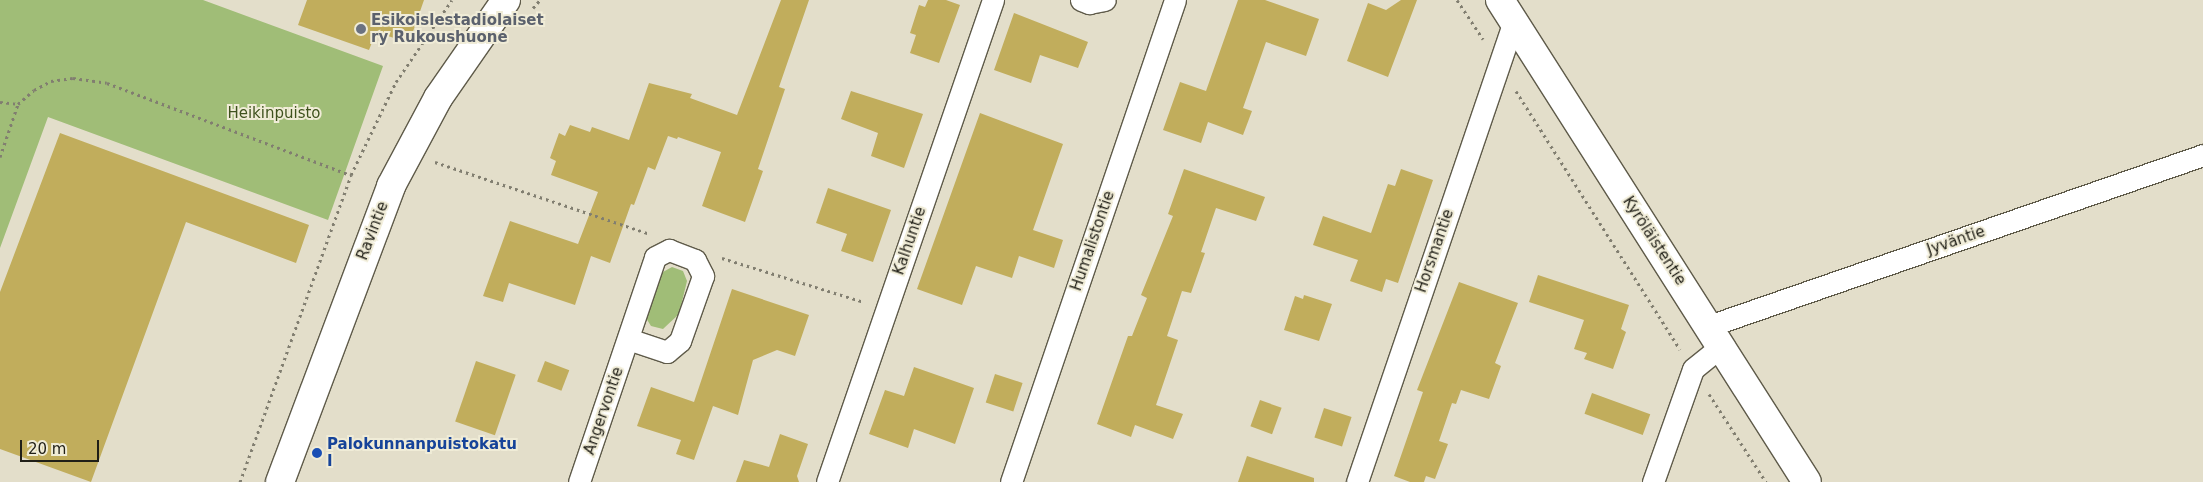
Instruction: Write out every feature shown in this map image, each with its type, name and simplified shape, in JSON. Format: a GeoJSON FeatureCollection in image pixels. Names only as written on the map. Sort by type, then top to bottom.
{"type":"FeatureCollection","features":[{"type":"Feature","properties":{"kind":"main road","name":"Ravintie"},"geometry":{"type":"LineString","coordinates":[[280,482],[392,186],[438,98],[517,8]]}},
{"type":"Feature","properties":{"kind":"main road","name":"Kyröläistentie"},"geometry":{"type":"LineString","coordinates":[[1507,10],[1807,482]]}},
{"type":"Feature","properties":{"kind":"street","name":"Kalhuntie"},"geometry":{"type":"LineString","coordinates":[[827,482],[993,0]]}},
{"type":"Feature","properties":{"kind":"street"},"geometry":{"type":"LineString","coordinates":[[1081,0],[1089,3],[1104,0]]}},
{"type":"Feature","properties":{"kind":"street","name":"Humalistontie"},"geometry":{"type":"LineString","coordinates":[[1011,482],[1175,0]]}},
{"type":"Feature","properties":{"kind":"street","name":"Horsmantie"},"geometry":{"type":"LineString","coordinates":[[1357,482],[1499,64],[1507,10]]}},
{"type":"Feature","properties":{"kind":"street","name":"Jyväntie"},"geometry":{"type":"LineString","coordinates":[[1715,336],[2203,155]]}},
{"type":"Feature","properties":{"kind":"street","name":"Angervontie"},"geometry":{"type":"LineString","coordinates":[[579,482],[655,257],[669,250],[695,260],[703,276],[680,341],[667,352],[628,340]]}},
{"type":"Feature","properties":{"kind":"street"},"geometry":{"type":"LineString","coordinates":[[1653,482],[1693,369],[1715,336]]}},
{"type":"Feature","properties":{"kind":"path"},"geometry":{"type":"LineString","coordinates":[[240,482],[351,175],[396,82],[452,0]]}},
{"type":"Feature","properties":{"kind":"path"},"geometry":{"type":"LineString","coordinates":[[517,8],[540,0]]}},
{"type":"Feature","properties":{"kind":"path"},"geometry":{"type":"LineString","coordinates":[[1457,0],[1766,482]]}},
{"type":"Feature","properties":{"kind":"path"},"geometry":{"type":"LineString","coordinates":[[0,156],[18,104],[34,90],[51,80],[73,78],[107,84],[351,175]]}},
{"type":"Feature","properties":{"kind":"path"},"geometry":{"type":"LineString","coordinates":[[0,102],[18,104]]}},
{"type":"Feature","properties":{"kind":"path"},"geometry":{"type":"LineString","coordinates":[[432,161],[437,153]]}},
{"type":"Feature","properties":{"kind":"green space","name":"Heikinpuisto"},"geometry":{"type":"Polygon","coordinates":[[[0,0],[203,0],[383,66],[328,220],[48,117],[0,248],[0,0]]]}},
{"type":"Feature","properties":{"kind":"green space"},"geometry":{"type":"Polygon","coordinates":[[[672,267],[683,271],[687,281],[679,314],[663,329],[651,326],[646,318],[647,304],[655,283],[663,272],[672,267]]]}},
{"type":"Feature","properties":{"kind":"building","name":"Esikoislestadiolaiset ry Rukoushuone"},"geometry":{"type":"Polygon","coordinates":[[[307,0],[424,0],[409,43],[376,32],[369,50],[298,25],[307,0]]]}},
{"type":"Feature","properties":{"kind":"building"},"geometry":{"type":"Polygon","coordinates":[[[781,0],[809,0],[779,87],[785,89],[758,169],[763,171],[745,222],[702,206],[721,152],[678,137],[677,139],[668,136],[655,170],[648,167],[634,205],[631,204],[610,263],[591,256],[575,305],[509,283],[503,302],[483,296],[510,221],[578,244],[598,192],[551,175],[556,161],[550,158],[559,133],[565,136],[570,125],[590,132],[592,127],[629,140],[649,83],[692,94],[690,98],[737,115],[781,0]]]}},
{"type":"Feature","properties":{"kind":"building"},"geometry":{"type":"Polygon","coordinates":[[[928,0],[946,0],[960,5],[939,63],[910,53],[916,35],[910,33],[919,5],[925,7],[928,0]]]}},
{"type":"Feature","properties":{"kind":"building"},"geometry":{"type":"Polygon","coordinates":[[[1238,0],[1265,0],[1319,19],[1306,56],[1266,42],[1243,108],[1252,111],[1243,135],[1208,122],[1201,143],[1163,130],[1180,82],[1206,91],[1238,0]]]}},
{"type":"Feature","properties":{"kind":"building"},"geometry":{"type":"Polygon","coordinates":[[[1401,0],[1417,0],[1388,77],[1347,61],[1368,3],[1386,10],[1401,0]]]}},
{"type":"Feature","properties":{"kind":"building"},"geometry":{"type":"Polygon","coordinates":[[[1014,13],[1088,42],[1078,68],[1040,55],[1031,83],[994,70],[1014,13]]]}},
{"type":"Feature","properties":{"kind":"building"},"geometry":{"type":"Polygon","coordinates":[[[851,91],[923,114],[904,168],[871,156],[878,133],[841,119],[851,91]]]}},
{"type":"Feature","properties":{"kind":"building"},"geometry":{"type":"Polygon","coordinates":[[[980,113],[1063,144],[1033,230],[1063,240],[1054,268],[1019,256],[1012,278],[976,266],[962,305],[917,289],[980,113]]]}},
{"type":"Feature","properties":{"kind":"building"},"geometry":{"type":"Polygon","coordinates":[[[60,133],[309,225],[296,263],[186,222],[91,482],[0,449],[0,292],[60,133]]]}},
{"type":"Feature","properties":{"kind":"building"},"geometry":{"type":"Polygon","coordinates":[[[1184,169],[1265,197],[1256,221],[1216,208],[1201,252],[1205,253],[1191,293],[1182,291],[1167,336],[1178,340],[1156,405],[1183,414],[1173,439],[1135,425],[1131,437],[1097,424],[1128,336],[1132,336],[1147,298],[1141,295],[1173,216],[1168,214],[1184,169]]]}},
{"type":"Feature","properties":{"kind":"building"},"geometry":{"type":"Polygon","coordinates":[[[1401,169],[1433,180],[1398,283],[1386,279],[1382,292],[1350,281],[1358,260],[1313,245],[1323,216],[1371,233],[1388,184],[1395,186],[1401,169]]]}},
{"type":"Feature","properties":{"kind":"building"},"geometry":{"type":"Polygon","coordinates":[[[828,188],[891,210],[873,262],[841,251],[847,234],[816,223],[828,188]]]}},
{"type":"Feature","properties":{"kind":"building"},"geometry":{"type":"Polygon","coordinates":[[[1538,275],[1629,305],[1621,329],[1626,332],[1613,369],[1584,359],[1587,353],[1574,349],[1584,320],[1529,302],[1538,275]]]}},
{"type":"Feature","properties":{"kind":"building"},"geometry":{"type":"Polygon","coordinates":[[[1459,282],[1518,303],[1495,363],[1501,366],[1489,399],[1461,390],[1456,404],[1452,403],[1439,441],[1448,444],[1435,479],[1426,476],[1424,482],[1410,482],[1394,476],[1423,392],[1417,390],[1459,282]]]}},
{"type":"Feature","properties":{"kind":"building"},"geometry":{"type":"Polygon","coordinates":[[[732,289],[809,315],[795,356],[777,350],[753,360],[738,415],[713,406],[694,460],[676,454],[681,440],[637,426],[651,387],[694,402],[732,289]]]}},
{"type":"Feature","properties":{"kind":"building"},"geometry":{"type":"Polygon","coordinates":[[[1304,295],[1332,304],[1319,341],[1284,330],[1295,296],[1303,299],[1304,295]]]}},
{"type":"Feature","properties":{"kind":"building"},"geometry":{"type":"Polygon","coordinates":[[[476,361],[516,375],[495,435],[455,422],[476,361]]]}},
{"type":"Feature","properties":{"kind":"building"},"geometry":{"type":"Polygon","coordinates":[[[545,361],[569,370],[561,391],[537,382],[545,361]]]}},
{"type":"Feature","properties":{"kind":"building"},"geometry":{"type":"Polygon","coordinates":[[[914,367],[974,388],[955,444],[914,429],[908,448],[869,434],[885,390],[904,396],[914,367]]]}},
{"type":"Feature","properties":{"kind":"building"},"geometry":{"type":"Polygon","coordinates":[[[995,374],[1023,383],[1013,411],[986,403],[995,374]]]}},
{"type":"Feature","properties":{"kind":"building"},"geometry":{"type":"Polygon","coordinates":[[[1592,393],[1650,414],[1643,435],[1584,414],[1592,393]]]}},
{"type":"Feature","properties":{"kind":"building"},"geometry":{"type":"Polygon","coordinates":[[[1260,400],[1282,408],[1272,434],[1250,426],[1260,400]]]}},
{"type":"Feature","properties":{"kind":"building"},"geometry":{"type":"Polygon","coordinates":[[[1324,408],[1352,417],[1342,446],[1314,437],[1324,408]]]}},
{"type":"Feature","properties":{"kind":"building"},"geometry":{"type":"Polygon","coordinates":[[[780,434],[808,444],[797,476],[799,482],[736,482],[744,460],[769,467],[780,434]]]}},
{"type":"Feature","properties":{"kind":"building"},"geometry":{"type":"Polygon","coordinates":[[[1247,456],[1314,478],[1314,482],[1238,482],[1247,456]]]}},
{"type":"Feature","properties":{"kind":"place","name":"Esikoislestadiolaiset ry Rukoushuone"},"geometry":{"type":"Point","coordinates":[361,29]}},
{"type":"Feature","properties":{"kind":"place","name":"Palokunnanpuistokatu I"},"geometry":{"type":"Point","coordinates":[317,453]}}]}
